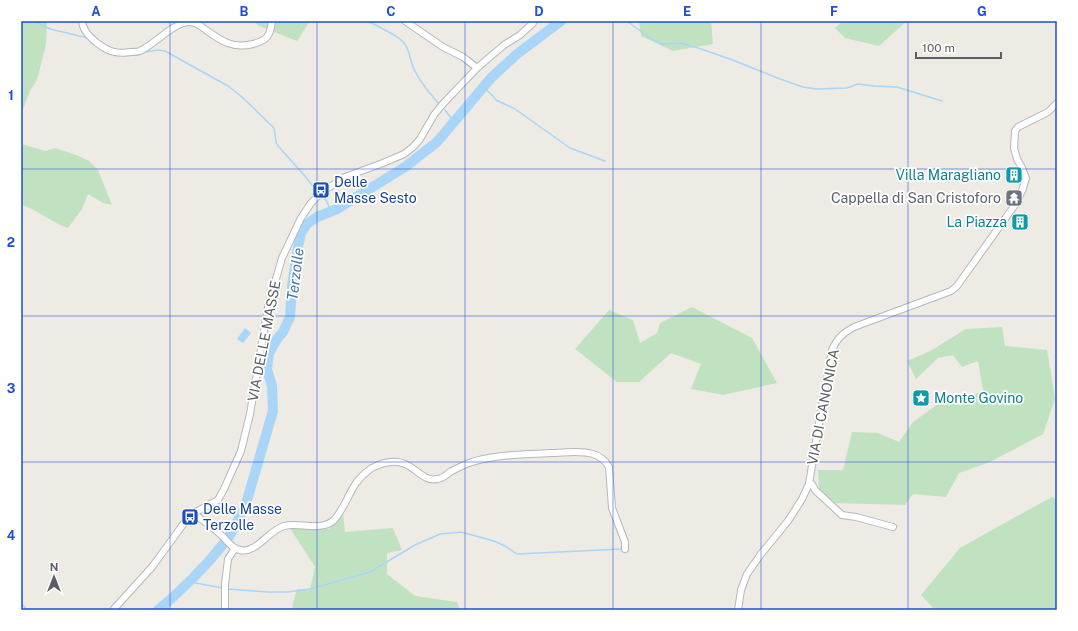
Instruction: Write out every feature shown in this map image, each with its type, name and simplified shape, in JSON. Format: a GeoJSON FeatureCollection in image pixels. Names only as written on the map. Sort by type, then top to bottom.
{"type":"FeatureCollection","features":[{"type":"Feature","properties":{"kind":"street"},"geometry":{"type":"LineString","coordinates":[[82,21],[85,31],[93,39],[109,51],[124,53],[139,52],[180,24],[189,22],[195,23],[219,40],[235,46],[247,46],[266,39],[270,32],[272,21]]}},
{"type":"Feature","properties":{"kind":"street"},"geometry":{"type":"LineString","coordinates":[[405,21],[477,68]]}},
{"type":"Feature","properties":{"kind":"street","name":"VIA DELLE MASSE"},"geometry":{"type":"LineString","coordinates":[[113,610],[152,567],[189,516],[193,512],[209,506],[218,500],[224,489],[241,451],[250,414],[268,307],[282,258],[301,218],[311,203],[318,195],[345,177],[404,154],[413,147],[441,106],[477,68],[504,44],[520,35],[534,21]]}},
{"type":"Feature","properties":{"kind":"street","name":"VIA DI CANONICA"},"geometry":{"type":"LineString","coordinates":[[738,610],[741,590],[747,574],[788,521],[802,499],[809,484],[816,435],[832,350],[837,340],[854,327],[951,291],[957,286],[1017,202],[1023,188],[1026,178],[1017,159],[1014,148],[1015,131],[1018,127],[1048,112],[1057,103]]}},
{"type":"Feature","properties":{"kind":"street"},"geometry":{"type":"LineString","coordinates":[[193,512],[234,548],[241,551],[250,550],[278,528],[299,524],[311,526],[327,524],[332,521],[340,511],[359,479],[374,466],[379,464],[399,462],[406,464],[429,479],[436,480],[442,478],[457,468],[493,457],[578,452],[600,457],[606,461],[609,467],[612,508],[625,542],[625,549]]}},
{"type":"Feature","properties":{"kind":"street"},"geometry":{"type":"LineString","coordinates":[[809,484],[812,484],[815,490],[842,515],[856,517],[893,527]]}},
{"type":"Feature","properties":{"kind":"street"},"geometry":{"type":"LineString","coordinates":[[225,610],[225,584],[228,559],[234,548]]}},
{"type":"Feature","properties":{"kind":"green space"},"geometry":{"type":"Polygon","coordinates":[[[21,21],[44,21],[47,23],[46,45],[37,80],[30,91],[21,115],[21,21]]]}},
{"type":"Feature","properties":{"kind":"green space"},"geometry":{"type":"Polygon","coordinates":[[[253,21],[310,21],[297,41],[259,26],[253,21]]]}},
{"type":"Feature","properties":{"kind":"green space"},"geometry":{"type":"Polygon","coordinates":[[[639,21],[711,21],[713,44],[673,51],[641,36],[639,21]]]}},
{"type":"Feature","properties":{"kind":"green space"},"geometry":{"type":"Polygon","coordinates":[[[843,21],[907,21],[879,46],[845,38],[835,28],[843,21]]]}},
{"type":"Feature","properties":{"kind":"green space"},"geometry":{"type":"Polygon","coordinates":[[[21,144],[46,151],[55,148],[89,161],[98,170],[112,205],[103,203],[88,194],[82,209],[68,228],[21,205],[21,144]]]}},
{"type":"Feature","properties":{"kind":"green space"},"geometry":{"type":"Polygon","coordinates":[[[692,307],[752,338],[777,383],[723,395],[691,389],[701,364],[671,353],[639,382],[617,382],[575,349],[609,310],[633,320],[640,343],[657,333],[660,323],[692,307]]]}},
{"type":"Feature","properties":{"kind":"green space"},"geometry":{"type":"Polygon","coordinates":[[[1002,327],[1005,346],[1047,350],[1055,399],[1043,434],[990,462],[959,473],[946,497],[913,494],[905,505],[834,503],[819,490],[818,470],[843,470],[852,432],[878,433],[899,442],[913,422],[938,404],[959,403],[983,390],[978,361],[962,367],[953,355],[938,358],[916,379],[907,361],[930,351],[966,329],[1002,327]]]}},
{"type":"Feature","properties":{"kind":"green space"},"geometry":{"type":"Polygon","coordinates":[[[1052,497],[1057,499],[1057,610],[935,610],[921,595],[960,548],[1052,497]]]}},
{"type":"Feature","properties":{"kind":"green space"},"geometry":{"type":"Polygon","coordinates":[[[343,514],[345,532],[393,528],[402,550],[387,553],[387,574],[415,596],[457,602],[460,610],[296,610],[292,607],[297,589],[310,590],[315,567],[290,528],[329,529],[343,514]]]}},
{"type":"Feature","properties":{"kind":"water"},"geometry":{"type":"Polygon","coordinates":[[[245,328],[251,333],[243,343],[237,339],[245,328]]]}},
{"type":"Feature","properties":{"kind":"waterway"},"geometry":{"type":"LineString","coordinates":[[35,21],[50,29],[88,38]]}},
{"type":"Feature","properties":{"kind":"waterway"},"geometry":{"type":"LineString","coordinates":[[367,21],[400,39],[406,45],[416,74],[425,88],[439,104]]}},
{"type":"Feature","properties":{"kind":"waterway","name":"Terzolle"},"geometry":{"type":"LineString","coordinates":[[158,610],[210,560],[229,537],[245,507],[273,411],[272,386],[267,369],[269,353],[283,332],[290,317],[292,287],[297,252],[301,233],[307,224],[317,217],[337,209],[405,167],[437,142],[491,78],[517,54],[561,21]]}},
{"type":"Feature","properties":{"kind":"waterway"},"geometry":{"type":"LineString","coordinates":[[627,21],[661,44],[681,43],[698,48],[803,87],[816,89],[847,88],[858,84],[897,87],[942,101]]}},
{"type":"Feature","properties":{"kind":"waterway"},"geometry":{"type":"LineString","coordinates":[[123,56],[138,55],[145,52],[158,50],[165,51],[228,86],[242,97],[274,128],[278,146],[318,193]]}},
{"type":"Feature","properties":{"kind":"waterway"},"geometry":{"type":"LineString","coordinates":[[483,87],[496,100],[515,109],[570,148],[605,161]]}},
{"type":"Feature","properties":{"kind":"waterway"},"geometry":{"type":"LineString","coordinates":[[445,110],[454,122]]}},
{"type":"Feature","properties":{"kind":"waterway"},"geometry":{"type":"LineString","coordinates":[[320,196],[326,200],[331,211]]}},
{"type":"Feature","properties":{"kind":"waterway"},"geometry":{"type":"LineString","coordinates":[[227,589],[268,592],[288,592],[310,589],[370,572],[415,545],[440,534],[461,532],[494,541],[517,554],[622,549]]}},
{"type":"Feature","properties":{"kind":"waterway"},"geometry":{"type":"LineString","coordinates":[[190,582],[223,588]]}},
{"type":"Feature","properties":{"kind":"waterway"},"geometry":{"type":"LineString","coordinates":[[21,603],[27,610]]}},
{"type":"Feature","properties":{"kind":"place","name":"Villa Maragliano"},"geometry":{"type":"Point","coordinates":[1014,175]}},
{"type":"Feature","properties":{"kind":"place","name":"Delle Masse Sesto"},"geometry":{"type":"Point","coordinates":[321,190]}},
{"type":"Feature","properties":{"kind":"place","name":"Cappella di San Cristoforo"},"geometry":{"type":"Point","coordinates":[1014,198]}},
{"type":"Feature","properties":{"kind":"place","name":"La Piazza"},"geometry":{"type":"Point","coordinates":[1020,222]}},
{"type":"Feature","properties":{"kind":"place","name":"Monte Govino"},"geometry":{"type":"Point","coordinates":[921,398]}},
{"type":"Feature","properties":{"kind":"place","name":"Delle Masse Terzolle"},"geometry":{"type":"Point","coordinates":[190,517]}}]}
